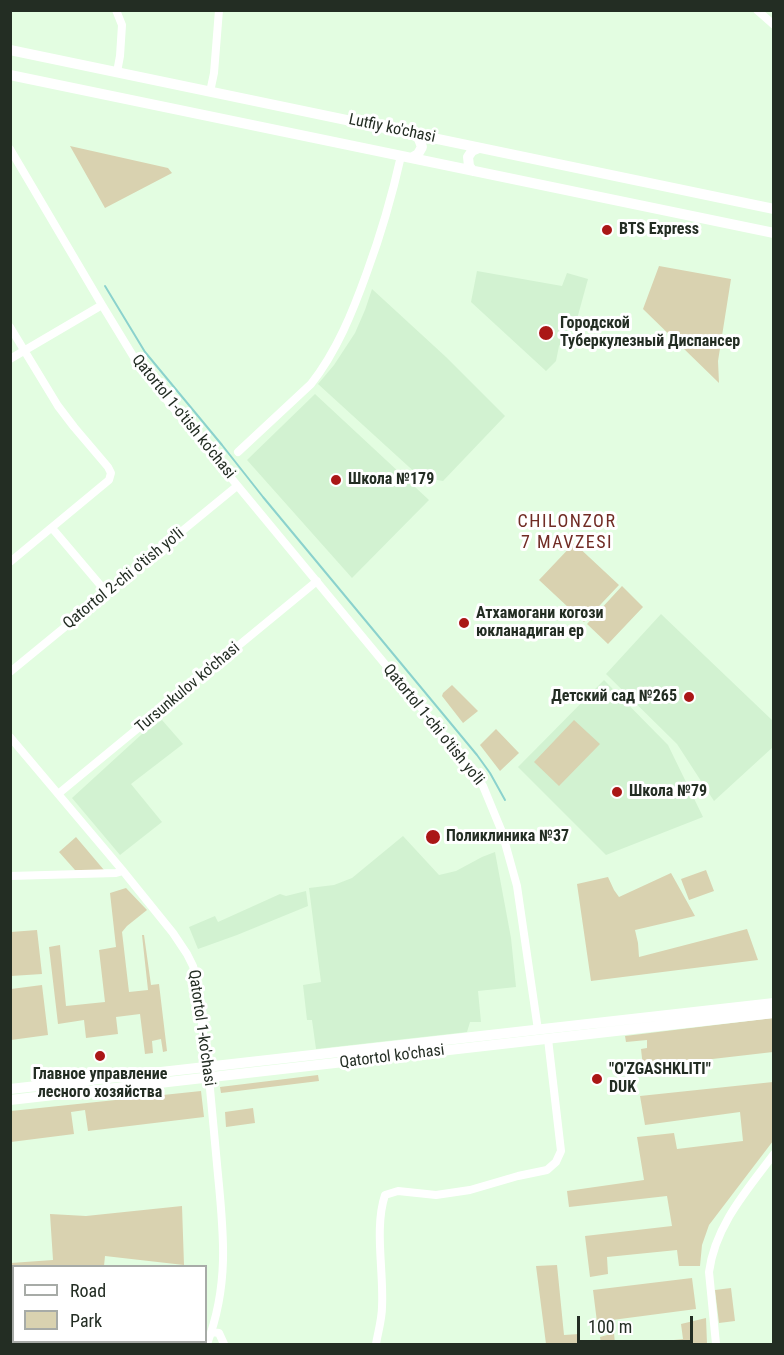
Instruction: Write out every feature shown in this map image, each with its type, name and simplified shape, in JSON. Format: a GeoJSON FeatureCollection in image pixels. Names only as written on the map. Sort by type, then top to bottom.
{"type":"FeatureCollection","features":[{"type":"Feature","properties":{"kind":"main road","name":"Lutfiy ko'chasi"},"geometry":{"type":"LineString","coordinates":[[10,50],[774,209]]}},
{"type":"Feature","properties":{"kind":"main road","name":"Lutfiy ko'chasi"},"geometry":{"type":"LineString","coordinates":[[10,75],[774,233]]}},
{"type":"Feature","properties":{"kind":"main road"},"geometry":{"type":"LineString","coordinates":[[406,157],[418,154],[422,147],[414,134]]}},
{"type":"Feature","properties":{"kind":"main road"},"geometry":{"type":"LineString","coordinates":[[474,171],[469,166],[468,158],[472,151],[479,148]]}},
{"type":"Feature","properties":{"kind":"main road","name":"Qatortol ko'chasi"},"geometry":{"type":"LineString","coordinates":[[10,1089],[208,1072],[543,1034],[774,1003]]}},
{"type":"Feature","properties":{"kind":"main road","name":"Qatortol ko'chasi"},"geometry":{"type":"LineString","coordinates":[[543,1034],[774,1013]]}},
{"type":"Feature","properties":{"kind":"main road","name":"Qatortol ko'chasi"},"geometry":{"type":"LineString","coordinates":[[10,1100],[208,1072]]}},
{"type":"Feature","properties":{"kind":"street"},"geometry":{"type":"LineString","coordinates":[[116,10],[122,25],[117,72]]}},
{"type":"Feature","properties":{"kind":"street"},"geometry":{"type":"LineString","coordinates":[[210,92],[214,74],[219,10]]}},
{"type":"Feature","properties":{"kind":"street"},"geometry":{"type":"LineString","coordinates":[[757,10],[774,25]]}},
{"type":"Feature","properties":{"kind":"street","name":"Qatortol 1-o'tish ko'chasi"},"geometry":{"type":"LineString","coordinates":[[10,149],[141,369],[317,581]]}},
{"type":"Feature","properties":{"kind":"street"},"geometry":{"type":"LineString","coordinates":[[238,452],[310,384],[331,354],[350,317],[406,157]]}},
{"type":"Feature","properties":{"kind":"street"},"geometry":{"type":"LineString","coordinates":[[10,359],[102,305]]}},
{"type":"Feature","properties":{"kind":"street"},"geometry":{"type":"LineString","coordinates":[[10,327],[62,411],[108,466],[111,473],[109,480],[10,562]]}},
{"type":"Feature","properties":{"kind":"street","name":"Qatortol 2-chi o'tish yo'li"},"geometry":{"type":"LineString","coordinates":[[10,672],[237,486]]}},
{"type":"Feature","properties":{"kind":"street"},"geometry":{"type":"LineString","coordinates":[[52,528],[107,593]]}},
{"type":"Feature","properties":{"kind":"street","name":"Tursunkulov ko'chasi"},"geometry":{"type":"LineString","coordinates":[[58,794],[317,581]]}},
{"type":"Feature","properties":{"kind":"street","name":"Qatortol 1-chi o'tish yo'li"},"geometry":{"type":"LineString","coordinates":[[317,581],[483,786],[502,832],[513,868],[543,1034],[561,1151],[552,1167],[547,1170],[470,1190],[436,1195],[398,1191],[385,1195],[381,1207],[382,1309],[376,1344]]}},
{"type":"Feature","properties":{"kind":"street","name":"Qatortol 1-ko'chasi"},"geometry":{"type":"LineString","coordinates":[[10,737],[123,871],[176,937],[192,962],[197,982],[208,1072],[224,1256],[223,1280],[212,1332],[207,1344]]}},
{"type":"Feature","properties":{"kind":"street"},"geometry":{"type":"LineString","coordinates":[[10,876],[123,871]]}},
{"type":"Feature","properties":{"kind":"street"},"geometry":{"type":"LineString","coordinates":[[716,1344],[711,1261],[734,1207],[774,1154]]}},
{"type":"Feature","properties":{"kind":"street"},"geometry":{"type":"LineString","coordinates":[[212,1332],[219,1333],[224,1344]]}},
{"type":"Feature","properties":{"kind":"shaded area"},"geometry":{"type":"Polygon","coordinates":[[[477,271],[562,286],[567,273],[588,279],[577,319],[559,346],[556,361],[546,371],[471,302],[477,271]]]}},
{"type":"Feature","properties":{"kind":"shaded area"},"geometry":{"type":"Polygon","coordinates":[[[372,289],[446,357],[505,416],[443,481],[420,477],[318,384],[355,333],[372,289]]]}},
{"type":"Feature","properties":{"kind":"shaded area","name":"Школа №179"},"geometry":{"type":"Polygon","coordinates":[[[315,394],[429,500],[352,578],[247,460],[315,394]]]}},
{"type":"Feature","properties":{"kind":"shaded area","name":"Детский сад №265"},"geometry":{"type":"Polygon","coordinates":[[[661,614],[773,721],[773,747],[714,801],[677,744],[606,674],[661,614]]]}},
{"type":"Feature","properties":{"kind":"shaded area","name":"Школа №79"},"geometry":{"type":"Polygon","coordinates":[[[604,680],[668,745],[703,817],[606,855],[518,767],[604,680]]]}},
{"type":"Feature","properties":{"kind":"shaded area"},"geometry":{"type":"Polygon","coordinates":[[[162,720],[183,744],[131,784],[162,822],[120,855],[72,798],[142,734],[162,720]]]}},
{"type":"Feature","properties":{"kind":"shaded area"},"geometry":{"type":"Polygon","coordinates":[[[403,836],[439,875],[456,871],[495,852],[511,938],[516,987],[478,991],[481,1022],[470,1022],[467,1032],[316,1049],[312,1020],[307,1020],[303,985],[321,982],[309,888],[334,885],[352,878],[403,836]]]}},
{"type":"Feature","properties":{"kind":"shaded area"},"geometry":{"type":"Polygon","coordinates":[[[306,891],[308,906],[198,949],[189,927],[215,916],[218,922],[280,894],[286,896],[306,891]]]}},
{"type":"Feature","properties":{"kind":"shaded area"},"geometry":{"type":"Polygon","coordinates":[[[11,1332],[12,1343],[58,1344],[11,1344],[11,1332]]]}},
{"type":"Feature","properties":{"kind":"green space"},"geometry":{"type":"Polygon","coordinates":[[[70,146],[168,168],[172,173],[105,208],[70,146]]]}},
{"type":"Feature","properties":{"kind":"green space"},"geometry":{"type":"Polygon","coordinates":[[[659,266],[731,279],[718,361],[719,383],[643,309],[659,266]]]}},
{"type":"Feature","properties":{"kind":"green space"},"geometry":{"type":"Polygon","coordinates":[[[574,543],[619,585],[584,622],[539,580],[574,543]]]}},
{"type":"Feature","properties":{"kind":"green space"},"geometry":{"type":"Polygon","coordinates":[[[622,586],[643,607],[608,644],[587,624],[622,586]]]}},
{"type":"Feature","properties":{"kind":"green space"},"geometry":{"type":"Polygon","coordinates":[[[452,685],[478,711],[463,723],[442,696],[452,685]]]}},
{"type":"Feature","properties":{"kind":"green space"},"geometry":{"type":"Polygon","coordinates":[[[574,720],[600,744],[559,786],[534,762],[574,720]]]}},
{"type":"Feature","properties":{"kind":"green space"},"geometry":{"type":"Polygon","coordinates":[[[496,729],[519,753],[500,771],[480,745],[496,729]]]}},
{"type":"Feature","properties":{"kind":"green space"},"geometry":{"type":"Polygon","coordinates":[[[76,837],[104,870],[75,870],[59,852],[76,837]]]}},
{"type":"Feature","properties":{"kind":"green space"},"geometry":{"type":"Polygon","coordinates":[[[706,870],[714,891],[689,900],[681,879],[706,870]]]}},
{"type":"Feature","properties":{"kind":"green space"},"geometry":{"type":"Polygon","coordinates":[[[671,873],[695,916],[635,930],[639,957],[747,929],[758,960],[591,981],[577,884],[608,877],[619,897],[671,873]]]}},
{"type":"Feature","properties":{"kind":"green space"},"geometry":{"type":"Polygon","coordinates":[[[126,888],[147,910],[122,932],[129,992],[148,990],[142,935],[144,935],[151,985],[159,984],[167,1051],[163,1052],[161,1039],[152,1041],[153,1053],[145,1054],[140,1014],[116,1017],[118,1034],[86,1038],[84,1020],[58,1024],[49,947],[60,945],[66,1006],[105,1002],[99,950],[116,947],[110,893],[126,888]]]}},
{"type":"Feature","properties":{"kind":"green space"},"geometry":{"type":"Polygon","coordinates":[[[37,930],[42,974],[11,976],[11,932],[37,930]]]}},
{"type":"Feature","properties":{"kind":"green space"},"geometry":{"type":"Polygon","coordinates":[[[42,985],[48,1035],[11,1040],[11,989],[42,985]]]}},
{"type":"Feature","properties":{"kind":"green space"},"geometry":{"type":"Polygon","coordinates":[[[773,1018],[773,1052],[643,1067],[641,1049],[647,1048],[647,1040],[626,1042],[625,1036],[773,1018]]]}},
{"type":"Feature","properties":{"kind":"green space"},"geometry":{"type":"Polygon","coordinates":[[[318,1075],[319,1081],[221,1093],[220,1087],[318,1075]]]}},
{"type":"Feature","properties":{"kind":"green space"},"geometry":{"type":"Polygon","coordinates":[[[773,1082],[773,1141],[709,1225],[702,1245],[700,1266],[679,1266],[677,1250],[607,1257],[608,1274],[590,1277],[585,1236],[672,1226],[667,1196],[569,1207],[567,1191],[644,1180],[637,1137],[674,1133],[677,1149],[743,1141],[740,1112],[645,1125],[640,1096],[773,1082]]]}},
{"type":"Feature","properties":{"kind":"green space"},"geometry":{"type":"Polygon","coordinates":[[[201,1091],[204,1117],[88,1131],[85,1110],[71,1112],[74,1134],[11,1142],[11,1111],[201,1091]]]}},
{"type":"Feature","properties":{"kind":"green space"},"geometry":{"type":"Polygon","coordinates":[[[253,1108],[255,1123],[226,1127],[225,1112],[253,1108]]]}},
{"type":"Feature","properties":{"kind":"green space"},"geometry":{"type":"Polygon","coordinates":[[[182,1206],[184,1265],[105,1256],[104,1265],[12,1265],[11,1294],[11,1263],[53,1260],[50,1214],[86,1216],[182,1206]]]}},
{"type":"Feature","properties":{"kind":"green space"},"geometry":{"type":"Polygon","coordinates":[[[557,1265],[564,1335],[579,1334],[580,1344],[546,1344],[536,1266],[557,1265]]]}},
{"type":"Feature","properties":{"kind":"green space"},"geometry":{"type":"Polygon","coordinates":[[[692,1278],[696,1309],[597,1322],[593,1290],[692,1278]]]}},
{"type":"Feature","properties":{"kind":"green space"},"geometry":{"type":"Polygon","coordinates":[[[731,1288],[735,1321],[719,1323],[715,1290],[731,1288]]]}},
{"type":"Feature","properties":{"kind":"green space"},"geometry":{"type":"Polygon","coordinates":[[[706,1318],[707,1344],[637,1344],[683,1339],[681,1324],[706,1318]]]}},
{"type":"Feature","properties":{"kind":"green space"},"geometry":{"type":"Polygon","coordinates":[[[614,1333],[615,1344],[601,1344],[600,1337],[614,1333]]]}},
{"type":"Feature","properties":{"kind":"waterway"},"geometry":{"type":"LineString","coordinates":[[105,286],[145,352],[477,755],[505,800]]}},
{"type":"Feature","properties":{"kind":"place","name":"BTS Express"},"geometry":{"type":"Point","coordinates":[607,230]}},
{"type":"Feature","properties":{"kind":"place","name":"Городской Туберкулезный Диспансер"},"geometry":{"type":"Point","coordinates":[546,333]}},
{"type":"Feature","properties":{"kind":"place","name":"Школа №179"},"geometry":{"type":"Point","coordinates":[336,480]}},
{"type":"Feature","properties":{"kind":"place","name":"Атхамогани когози юкланадиган ер"},"geometry":{"type":"Point","coordinates":[464,623]}},
{"type":"Feature","properties":{"kind":"place","name":"Детский сад №265"},"geometry":{"type":"Point","coordinates":[689,697]}},
{"type":"Feature","properties":{"kind":"place","name":"Школа №79"},"geometry":{"type":"Point","coordinates":[617,792]}},
{"type":"Feature","properties":{"kind":"place","name":"Поликлиника №37"},"geometry":{"type":"Point","coordinates":[433,837]}},
{"type":"Feature","properties":{"kind":"place","name":"Главное управление лесного хозяйства"},"geometry":{"type":"Point","coordinates":[100,1056]}},
{"type":"Feature","properties":{"kind":"place","name":"\"O'ZGASHKLITI\" DUK"},"geometry":{"type":"Point","coordinates":[597,1079]}},
{"type":"Feature","properties":{"kind":"district","name":"CHILONZOR 7 MAVZESI"},"geometry":{"type":"Point","coordinates":[567,532]}}]}
